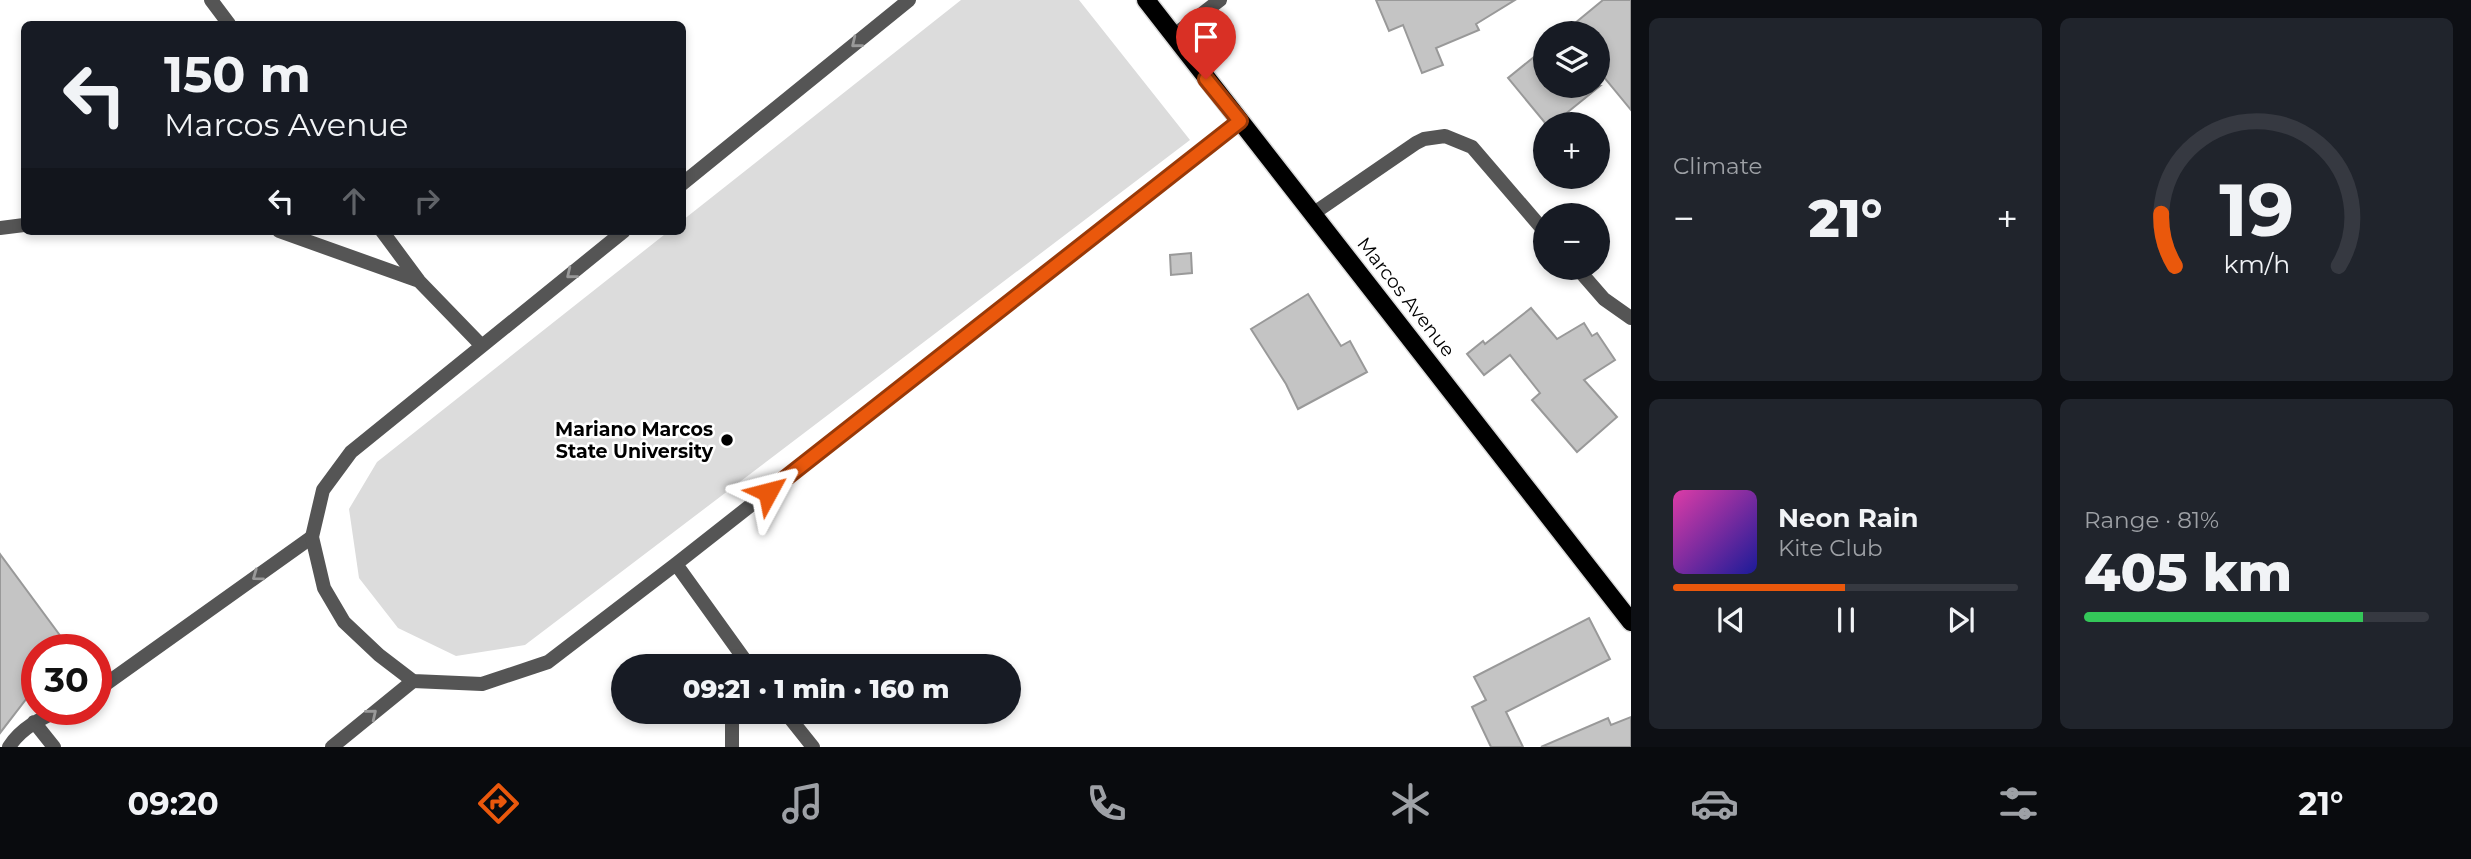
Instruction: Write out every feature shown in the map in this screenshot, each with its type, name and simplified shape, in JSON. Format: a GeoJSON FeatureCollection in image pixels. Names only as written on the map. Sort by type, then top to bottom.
{"type":"FeatureCollection","features":[{"type":"Feature","properties":{"kind":"main road","name":"Marcos Avenue"},"geometry":{"type":"LineString","coordinates":[[1146,0],[1631,622]]}},
{"type":"Feature","properties":{"kind":"street"},"geometry":{"type":"LineString","coordinates":[[211,0],[227,21]]}},
{"type":"Feature","properties":{"kind":"street"},"geometry":{"type":"LineString","coordinates":[[686,181],[909,0]]}},
{"type":"Feature","properties":{"kind":"street"},"geometry":{"type":"LineString","coordinates":[[1173,36],[1220,0]]}},
{"type":"Feature","properties":{"kind":"street"},"geometry":{"type":"LineString","coordinates":[[619,235],[351,452],[323,491],[312,537],[324,587],[344,622],[413,681],[482,684],[548,662],[1240,121]]}},
{"type":"Feature","properties":{"kind":"street"},"geometry":{"type":"LineString","coordinates":[[1314,213],[1416,143],[1445,136],[1472,147],[1533,218]]}},
{"type":"Feature","properties":{"kind":"street"},"geometry":{"type":"LineString","coordinates":[[0,228],[21,225]]}},
{"type":"Feature","properties":{"kind":"street"},"geometry":{"type":"LineString","coordinates":[[290,235],[419,281]]}},
{"type":"Feature","properties":{"kind":"street"},"geometry":{"type":"LineString","coordinates":[[385,235],[419,281],[482,346]]}},
{"type":"Feature","properties":{"kind":"street"},"geometry":{"type":"LineString","coordinates":[[1587,280],[1604,299],[1631,318]]}},
{"type":"Feature","properties":{"kind":"street"},"geometry":{"type":"LineString","coordinates":[[112,680],[312,537]]}},
{"type":"Feature","properties":{"kind":"street"},"geometry":{"type":"LineString","coordinates":[[676,564],[740,654]]}},
{"type":"Feature","properties":{"kind":"street"},"geometry":{"type":"LineString","coordinates":[[733,645],[733,654]]}},
{"type":"Feature","properties":{"kind":"street"},"geometry":{"type":"LineString","coordinates":[[331,747],[413,681]]}},
{"type":"Feature","properties":{"kind":"street"},"geometry":{"type":"LineString","coordinates":[[732,724],[732,747]]}},
{"type":"Feature","properties":{"kind":"street"},"geometry":{"type":"LineString","coordinates":[[795,724],[813,747]]}},
{"type":"Feature","properties":{"kind":"street"},"geometry":{"type":"LineString","coordinates":[[9,747],[30,725]]}},
{"type":"Feature","properties":{"kind":"street"},"geometry":{"type":"LineString","coordinates":[[36,725],[54,747]]}},
{"type":"Feature","properties":{"kind":"shaded area"},"geometry":{"type":"Polygon","coordinates":[[[961,0],[1079,0],[1190,140],[525,645],[456,656],[398,628],[359,578],[349,509],[377,462],[664,235],[686,235],[686,218],[961,0]]]}},
{"type":"Feature","properties":{"kind":"building"},"geometry":{"type":"Polygon","coordinates":[[[1376,0],[1515,0],[1476,24],[1479,30],[1436,48],[1443,65],[1422,73],[1403,25],[1389,31],[1376,0]]]}},
{"type":"Feature","properties":{"kind":"building"},"geometry":{"type":"Polygon","coordinates":[[[1603,0],[1631,0],[1631,110],[1610,85],[1610,21],[1578,21],[1603,0]]]}},
{"type":"Feature","properties":{"kind":"building"},"geometry":{"type":"Polygon","coordinates":[[[1533,58],[1533,98],[1585,98],[1568,112],[1536,112],[1508,78],[1533,58]]]}},
{"type":"Feature","properties":{"kind":"building"},"geometry":{"type":"Polygon","coordinates":[[[1191,253],[1192,273],[1171,275],[1170,255],[1191,253]]]}},
{"type":"Feature","properties":{"kind":"building"},"geometry":{"type":"Polygon","coordinates":[[[1308,294],[1341,346],[1350,341],[1367,372],[1298,409],[1286,384],[1251,329],[1308,294]]]}},
{"type":"Feature","properties":{"kind":"building"},"geometry":{"type":"Polygon","coordinates":[[[1531,308],[1557,339],[1584,323],[1592,336],[1597,333],[1615,360],[1584,380],[1617,417],[1577,452],[1532,400],[1540,393],[1510,355],[1484,375],[1467,354],[1483,341],[1485,344],[1531,308]]]}},
{"type":"Feature","properties":{"kind":"building"},"geometry":{"type":"Polygon","coordinates":[[[0,554],[59,634],[21,634],[21,706],[0,733],[0,554]]]}},
{"type":"Feature","properties":{"kind":"building"},"geometry":{"type":"Polygon","coordinates":[[[1589,618],[1610,659],[1506,712],[1523,747],[1491,747],[1472,707],[1486,700],[1474,677],[1589,618]]]}},
{"type":"Feature","properties":{"kind":"building"},"geometry":{"type":"Polygon","coordinates":[[[1631,717],[1631,747],[1541,747],[1608,718],[1611,725],[1631,717]]]}},
{"type":"Feature","properties":{"kind":"place","name":"Mariano Marcos State University"},"geometry":{"type":"Point","coordinates":[727,440]}},
{"type":"Feature","properties":{"kind":"route"},"geometry":{"type":"LineString","coordinates":[[768,492],[1240,121],[1206,79]]}}]}
